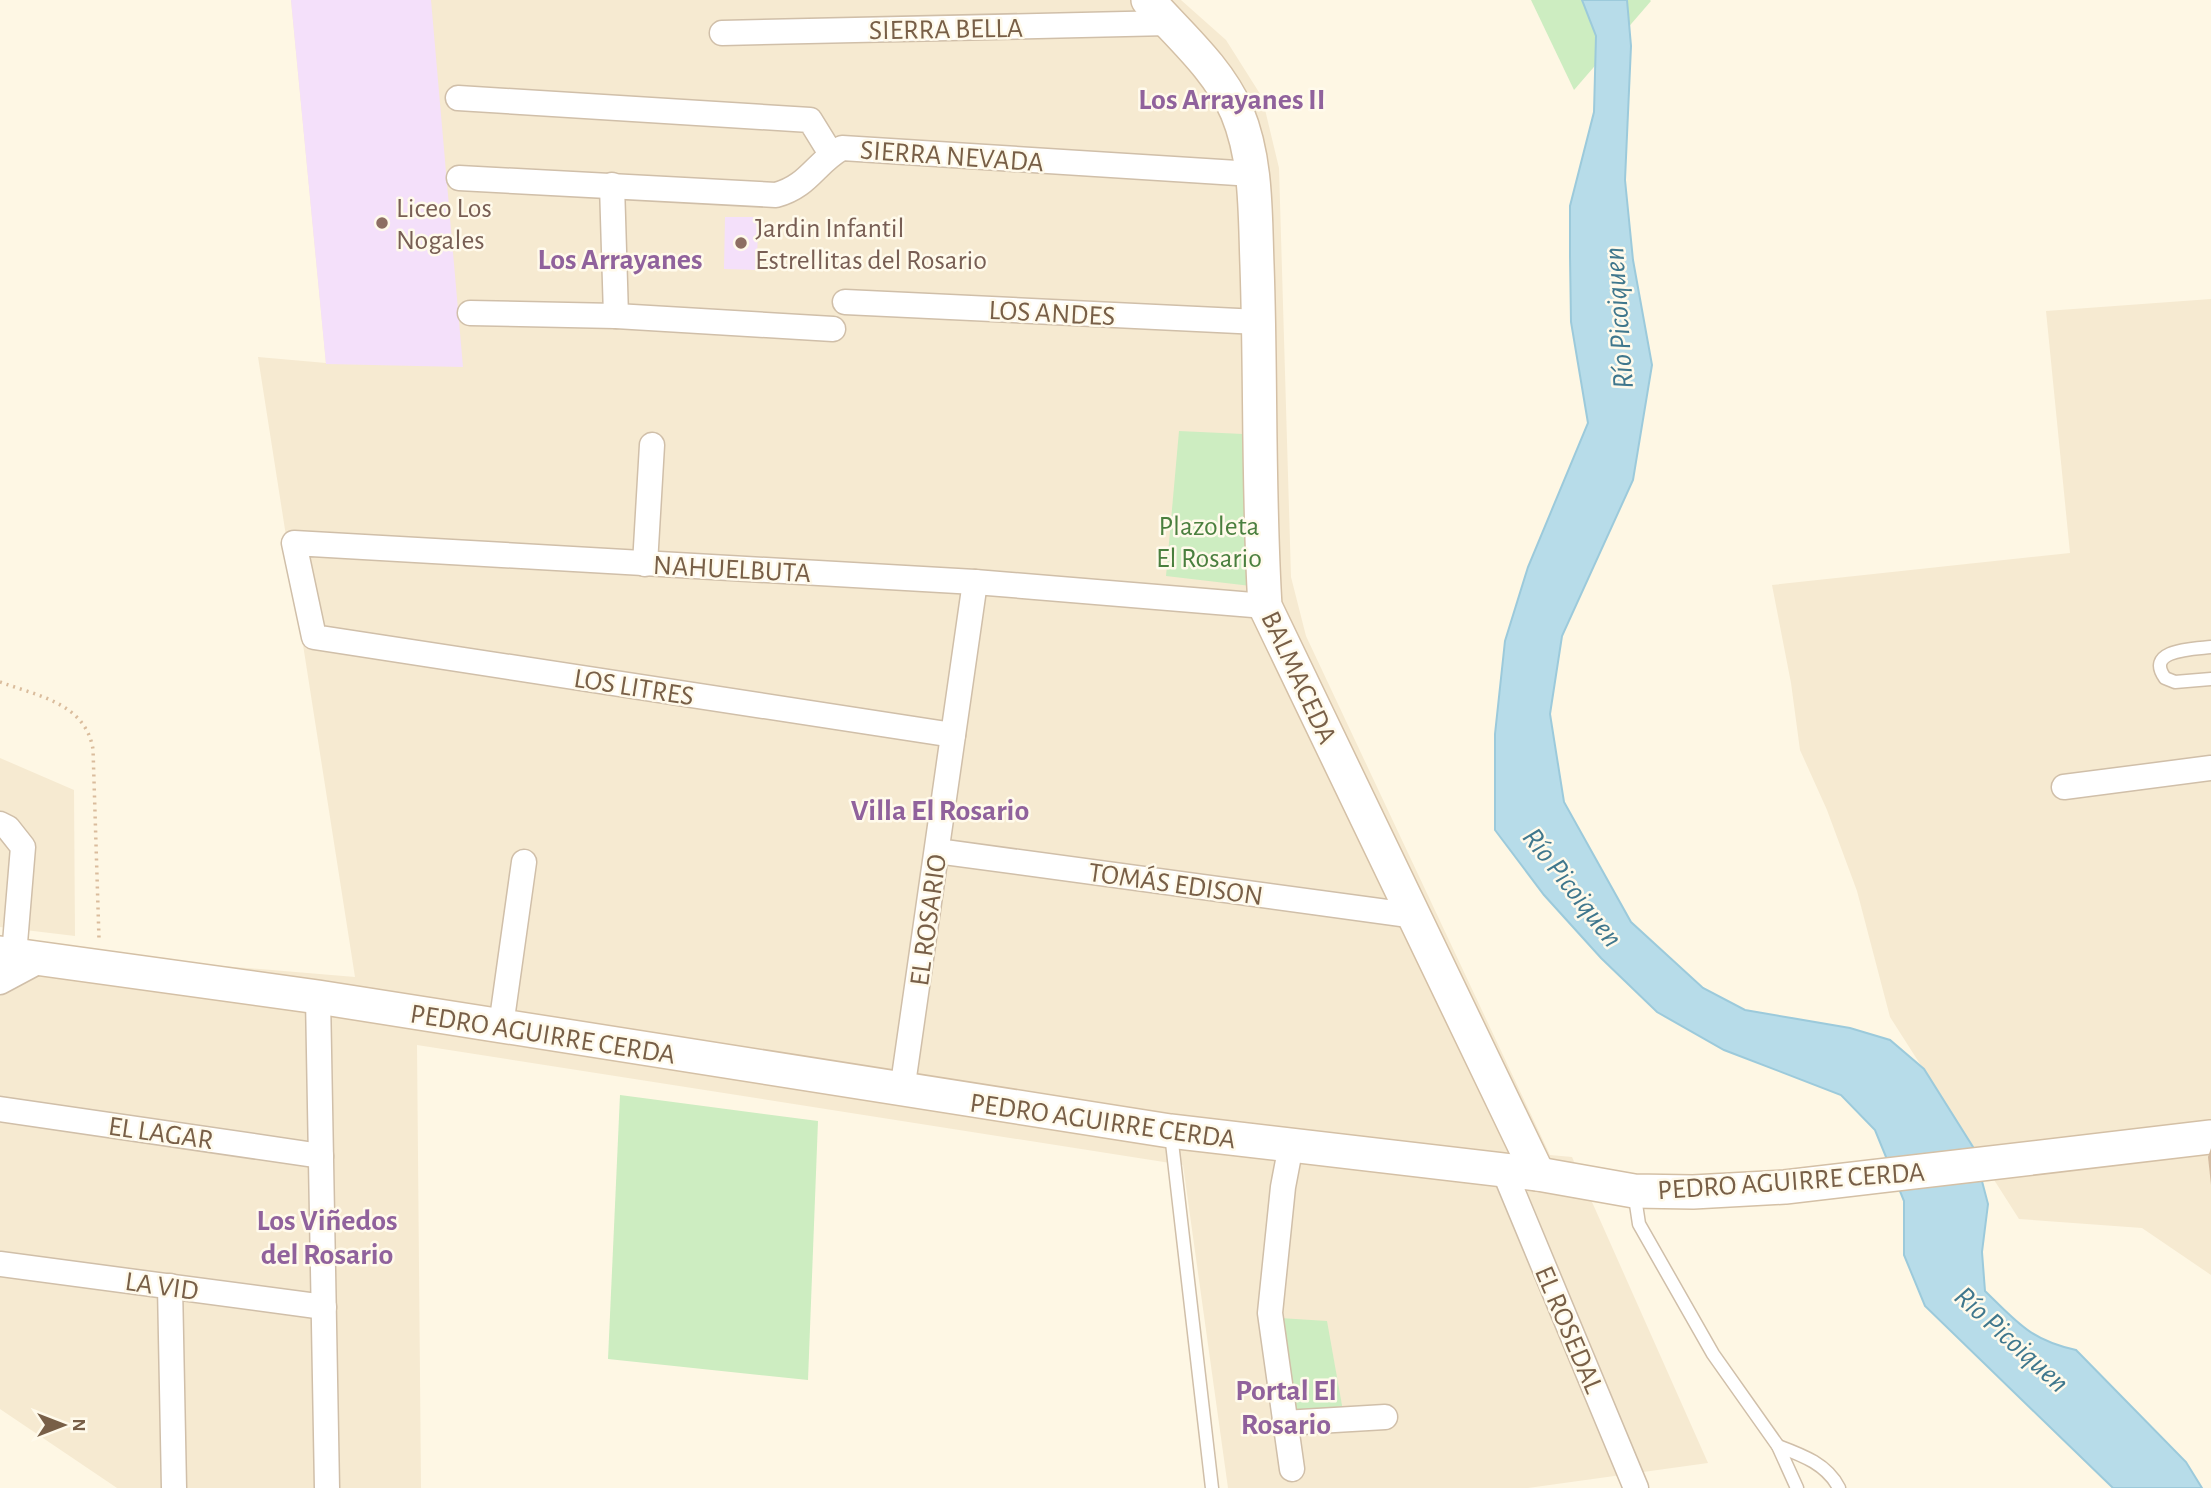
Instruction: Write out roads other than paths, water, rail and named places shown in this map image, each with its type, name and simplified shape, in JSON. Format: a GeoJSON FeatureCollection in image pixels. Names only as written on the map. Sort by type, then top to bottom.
{"type":"FeatureCollection","features":[{"type":"Feature","properties":{"kind":"main road","name":"BALMACEDA"},"geometry":{"type":"LineString","coordinates":[[1158,12],[1214,73],[1237,113],[1253,174],[1259,322],[1259,471],[1265,606],[1290,663],[1416,916],[1538,1174]]}},
{"type":"Feature","properties":{"kind":"main road","name":"PEDRO AGUIRRE CERDA"},"geometry":{"type":"LineString","coordinates":[[14,962],[98,967],[318,997],[902,1091],[1170,1131],[1538,1174],[1634,1191],[1693,1192],[1785,1187],[2211,1137]]}},
{"type":"Feature","properties":{"kind":"street","name":"SIERRA BELLA"},"geometry":{"type":"LineString","coordinates":[[722,33],[1158,12]]}},
{"type":"Feature","properties":{"kind":"street"},"geometry":{"type":"LineString","coordinates":[[458,97],[810,120],[831,154]]}},
{"type":"Feature","properties":{"kind":"street","name":"SIERRA NEVADA"},"geometry":{"type":"LineString","coordinates":[[459,178],[612,184],[776,195],[795,190],[831,154],[842,148],[1253,174]]}},
{"type":"Feature","properties":{"kind":"street"},"geometry":{"type":"LineString","coordinates":[[612,184],[616,316]]}},
{"type":"Feature","properties":{"kind":"street","name":"LOS ANDES"},"geometry":{"type":"LineString","coordinates":[[845,302],[1259,322]]}},
{"type":"Feature","properties":{"kind":"street"},"geometry":{"type":"LineString","coordinates":[[470,313],[616,316],[833,329]]}},
{"type":"Feature","properties":{"kind":"street"},"geometry":{"type":"LineString","coordinates":[[645,564],[652,445]]}},
{"type":"Feature","properties":{"kind":"street","name":"NAHUELBUTA"},"geometry":{"type":"LineString","coordinates":[[314,637],[294,543],[975,582],[1265,606]]}},
{"type":"Feature","properties":{"kind":"street","name":"EL ROSARIO"},"geometry":{"type":"LineString","coordinates":[[902,1091],[975,582]]}},
{"type":"Feature","properties":{"kind":"street","name":"LOS LITRES"},"geometry":{"type":"LineString","coordinates":[[314,637],[953,735]]}},
{"type":"Feature","properties":{"kind":"street"},"geometry":{"type":"LineString","coordinates":[[2064,787],[2211,768]]}},
{"type":"Feature","properties":{"kind":"street"},"geometry":{"type":"LineString","coordinates":[[0,824],[8,828],[23,847],[10,875],[14,962]]}},
{"type":"Feature","properties":{"kind":"street","name":"TOMÁS EDISON"},"geometry":{"type":"LineString","coordinates":[[937,851],[1416,916]]}},
{"type":"Feature","properties":{"kind":"street"},"geometry":{"type":"LineString","coordinates":[[501,1026],[524,862]]}},
{"type":"Feature","properties":{"kind":"street"},"geometry":{"type":"LineString","coordinates":[[318,997],[327,1488]]}},
{"type":"Feature","properties":{"kind":"street","name":"EL LAGAR"},"geometry":{"type":"LineString","coordinates":[[0,1109],[321,1156]]}},
{"type":"Feature","properties":{"kind":"street"},"geometry":{"type":"LineString","coordinates":[[1291,1145],[1283,1187],[1270,1313],[1292,1469]]}},
{"type":"Feature","properties":{"kind":"street","name":"EL ROSEDAL"},"geometry":{"type":"LineString","coordinates":[[1504,1171],[1636,1488]]}},
{"type":"Feature","properties":{"kind":"street","name":"LA VID"},"geometry":{"type":"LineString","coordinates":[[0,1264],[324,1307]]}},
{"type":"Feature","properties":{"kind":"street"},"geometry":{"type":"LineString","coordinates":[[170,1286],[174,1488]]}},
{"type":"Feature","properties":{"kind":"street"},"geometry":{"type":"LineString","coordinates":[[1284,1423],[1385,1418]]}},
{"type":"Feature","properties":{"kind":"lane"},"geometry":{"type":"LineString","coordinates":[[2211,647],[2171,651],[2161,661],[2160,668],[2170,681],[2211,678]]}},
{"type":"Feature","properties":{"kind":"lane"},"geometry":{"type":"LineString","coordinates":[[1170,1131],[1212,1488]]}},
{"type":"Feature","properties":{"kind":"lane"},"geometry":{"type":"LineString","coordinates":[[1634,1191],[1639,1224],[1713,1353],[1778,1446],[1797,1488]]}},
{"type":"Feature","properties":{"kind":"lane"},"geometry":{"type":"LineString","coordinates":[[1778,1446],[1806,1456],[1833,1478],[1839,1488]]}},
{"type":"Feature","properties":{"kind":"water","name":"Río Picoiquen"},"geometry":{"type":"Polygon","coordinates":[[[1582,0],[1627,0],[1631,46],[1625,180],[1633,260],[1652,365],[1633,480],[1562,636],[1550,714],[1564,802],[1631,922],[1703,988],[1745,1010],[1850,1028],[1890,1040],[1924,1069],[1973,1147],[1988,1204],[1982,1252],[1985,1291],[2035,1335],[2076,1350],[2186,1462],[2202,1488],[2113,1488],[1925,1306],[1904,1255],[1904,1201],[1875,1130],[1841,1095],[1724,1050],[1657,1012],[1601,958],[1544,895],[1495,830],[1495,734],[1505,641],[1528,567],[1588,423],[1571,322],[1570,256],[1570,206],[1594,112],[1596,36],[1582,0]]]}},
{"type":"Feature","properties":{"kind":"place","name":"Liceo Los Nogales"},"geometry":{"type":"Point","coordinates":[382,223]}},
{"type":"Feature","properties":{"kind":"place","name":"Jardin Infantil Estrellitas del Rosario"},"geometry":{"type":"Point","coordinates":[741,243]}},
{"type":"Feature","properties":{"kind":"district","name":"Los Arrayanes II"},"geometry":{"type":"Point","coordinates":[1232,99]}},
{"type":"Feature","properties":{"kind":"district","name":"Los Arrayanes"},"geometry":{"type":"Point","coordinates":[620,259]}},
{"type":"Feature","properties":{"kind":"district","name":"Villa El Rosario"},"geometry":{"type":"Point","coordinates":[940,810]}},
{"type":"Feature","properties":{"kind":"district","name":"Los Viñedos del Rosario"},"geometry":{"type":"Point","coordinates":[327,1237]}},
{"type":"Feature","properties":{"kind":"district","name":"Portal El Rosario"},"geometry":{"type":"Point","coordinates":[1286,1407]}},
{"type":"Feature","properties":{"kind":"park label","name":"Plazoleta El Rosario"},"geometry":{"type":"Point","coordinates":[1209,541]}}]}
